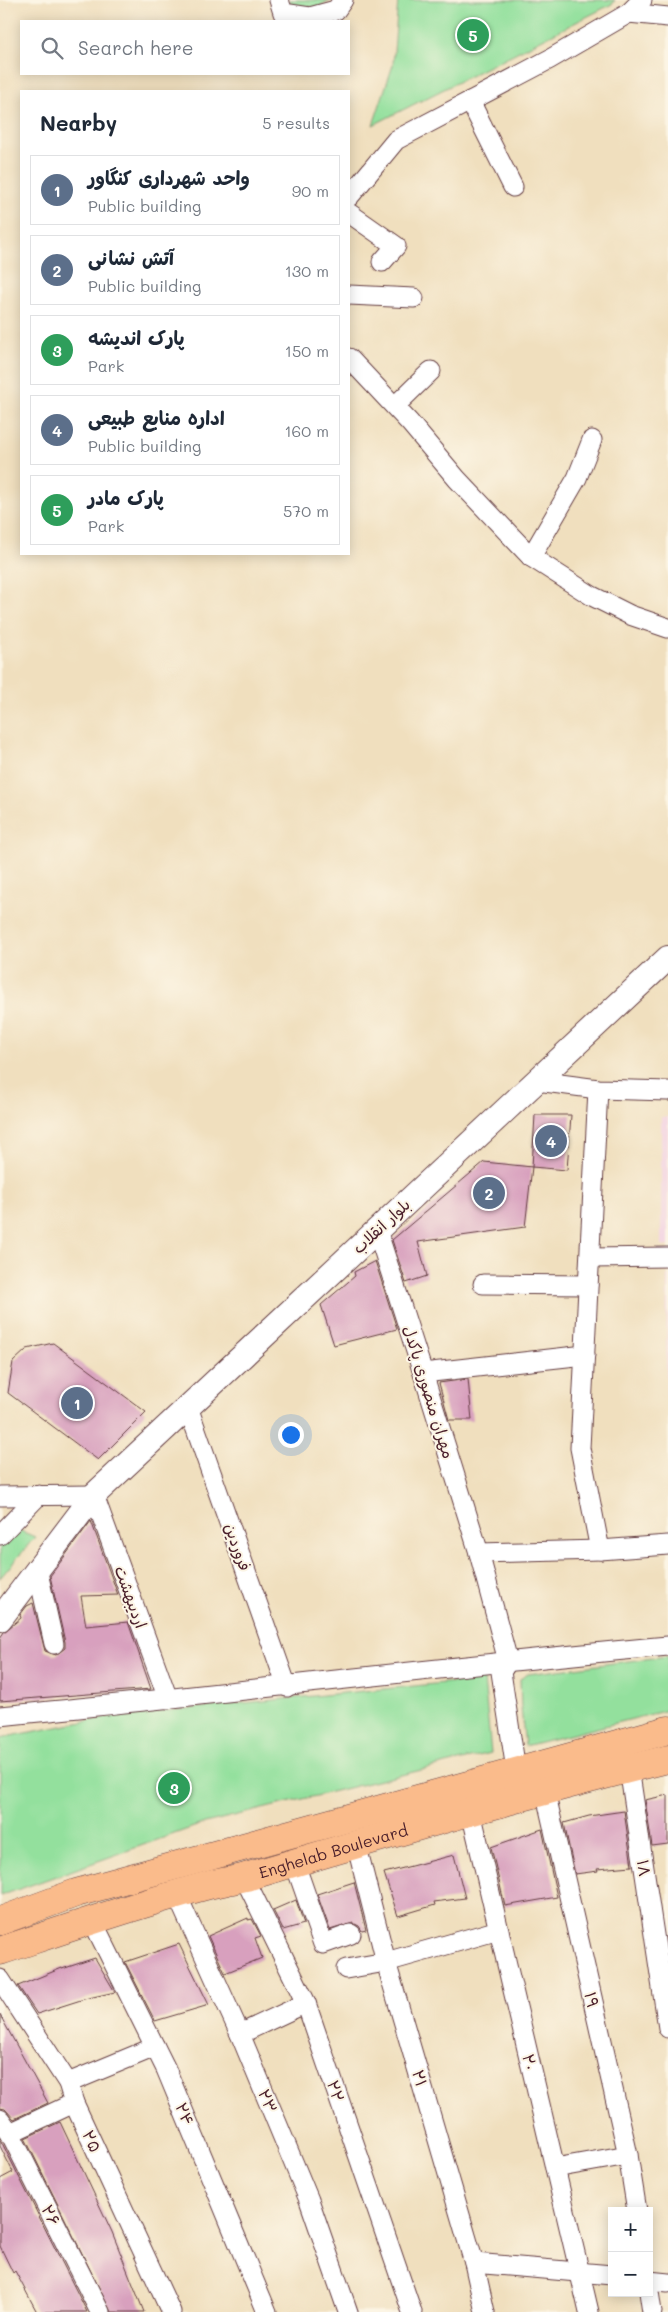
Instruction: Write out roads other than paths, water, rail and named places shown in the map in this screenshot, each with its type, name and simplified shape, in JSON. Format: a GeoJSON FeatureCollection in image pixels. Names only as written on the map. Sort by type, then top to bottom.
{"type":"FeatureCollection","features":[{"type":"Feature","properties":{"kind":"main road","name":"Enghelab Boulevard"},"geometry":{"type":"LineString","coordinates":[[0,1921],[76,1892],[516,1770],[668,1730]]}},
{"type":"Feature","properties":{"kind":"main road","name":"Enghelab Boulevard"},"geometry":{"type":"LineString","coordinates":[[0,1951],[92,1920],[294,1861],[629,1768],[668,1759]]}},
{"type":"Feature","properties":{"kind":"street"},"geometry":{"type":"LineString","coordinates":[[279,0],[284,13],[310,17],[336,10],[343,0]]}},
{"type":"Feature","properties":{"kind":"street"},"geometry":{"type":"LineString","coordinates":[[350,195],[396,140],[550,59],[635,6],[668,17]]}},
{"type":"Feature","properties":{"kind":"street"},"geometry":{"type":"LineString","coordinates":[[470,101],[513,188]]}},
{"type":"Feature","properties":{"kind":"street"},"geometry":{"type":"LineString","coordinates":[[350,214],[396,246],[382,262]]}},
{"type":"Feature","properties":{"kind":"street"},"geometry":{"type":"LineString","coordinates":[[350,295],[414,298]]}},
{"type":"Feature","properties":{"kind":"street"},"geometry":{"type":"LineString","coordinates":[[350,359],[395,406],[457,479],[531,557],[592,596],[630,615],[668,628]]}},
{"type":"Feature","properties":{"kind":"street"},"geometry":{"type":"LineString","coordinates":[[395,406],[431,371]]}},
{"type":"Feature","properties":{"kind":"street"},"geometry":{"type":"LineString","coordinates":[[531,557],[577,478],[592,440]]}},
{"type":"Feature","properties":{"kind":"street","name":"بلوار انقلاب"},"geometry":{"type":"LineString","coordinates":[[0,1619],[94,1494],[668,958]]}},
{"type":"Feature","properties":{"kind":"street"},"geometry":{"type":"LineString","coordinates":[[537,1081],[598,1090],[668,1091]]}},
{"type":"Feature","properties":{"kind":"street"},"geometry":{"type":"LineString","coordinates":[[598,1090],[580,1448],[600,1550]]}},
{"type":"Feature","properties":{"kind":"street","name":"مهران منصوری پاکدل"},"geometry":{"type":"LineString","coordinates":[[377,1230],[424,1373],[479,1553],[508,1661],[501,1672],[516,1770]]}},
{"type":"Feature","properties":{"kind":"street"},"geometry":{"type":"LineString","coordinates":[[590,1258],[668,1257]]}},
{"type":"Feature","properties":{"kind":"street"},"geometry":{"type":"LineString","coordinates":[[484,1284],[588,1285]]}},
{"type":"Feature","properties":{"kind":"street"},"geometry":{"type":"LineString","coordinates":[[424,1373],[585,1354]]}},
{"type":"Feature","properties":{"kind":"street","name":"فروردین"},"geometry":{"type":"LineString","coordinates":[[188,1407],[287,1687]]}},
{"type":"Feature","properties":{"kind":"street"},"geometry":{"type":"LineString","coordinates":[[0,1496],[94,1494]]}},
{"type":"Feature","properties":{"kind":"street","name":"اردیبهشت"},"geometry":{"type":"LineString","coordinates":[[94,1494],[168,1699]]}},
{"type":"Feature","properties":{"kind":"street"},"geometry":{"type":"LineString","coordinates":[[0,1536],[39,1495]]}},
{"type":"Feature","properties":{"kind":"street"},"geometry":{"type":"LineString","coordinates":[[479,1553],[600,1550],[668,1545]]}},
{"type":"Feature","properties":{"kind":"street"},"geometry":{"type":"LineString","coordinates":[[37,1568],[54,1644]]}},
{"type":"Feature","properties":{"kind":"street"},"geometry":{"type":"LineString","coordinates":[[0,1716],[287,1687],[508,1661],[668,1646]]}},
{"type":"Feature","properties":{"kind":"street","name":"۱۸"},"geometry":{"type":"LineString","coordinates":[[629,1768],[668,2026]]}},
{"type":"Feature","properties":{"kind":"street","name":"۱۹"},"geometry":{"type":"LineString","coordinates":[[545,1791],[628,2155],[636,2207]]}},
{"type":"Feature","properties":{"kind":"street","name":"۲۰"},"geometry":{"type":"LineString","coordinates":[[471,1812],[589,2312]]}},
{"type":"Feature","properties":{"kind":"street","name":"۲۱"},"geometry":{"type":"LineString","coordinates":[[356,1844],[386,1962],[474,2263],[485,2312]]}},
{"type":"Feature","properties":{"kind":"street"},"geometry":{"type":"LineString","coordinates":[[294,1861],[323,1944],[351,1934]]}},
{"type":"Feature","properties":{"kind":"street","name":"۲۲"},"geometry":{"type":"LineString","coordinates":[[244,1877],[306,2003],[412,2312]]}},
{"type":"Feature","properties":{"kind":"street","name":"۲۳"},"geometry":{"type":"LineString","coordinates":[[178,1895],[240,2034],[309,2200],[348,2312]]}},
{"type":"Feature","properties":{"kind":"street","name":"۲۴"},"geometry":{"type":"LineString","coordinates":[[92,1920],[155,2047],[267,2312]]}},
{"type":"Feature","properties":{"kind":"street"},"geometry":{"type":"LineString","coordinates":[[346,1969],[386,1962],[499,1930]]}},
{"type":"Feature","properties":{"kind":"street","name":"۲۵"},"geometry":{"type":"LineString","coordinates":[[0,1979],[68,2084],[74,2103],[171,2312]]}},
{"type":"Feature","properties":{"kind":"street"},"geometry":{"type":"LineString","coordinates":[[240,2034],[306,2003]]}},
{"type":"Feature","properties":{"kind":"street"},"geometry":{"type":"LineString","coordinates":[[68,2084],[155,2047]]}},
{"type":"Feature","properties":{"kind":"street"},"geometry":{"type":"LineString","coordinates":[[5,2126],[74,2103]]}},
{"type":"Feature","properties":{"kind":"street","name":"۲۶"},"geometry":{"type":"LineString","coordinates":[[5,2126],[100,2312]]}},
{"type":"Feature","properties":{"kind":"street"},"geometry":{"type":"LineString","coordinates":[[555,2168],[628,2155]]}},
{"type":"Feature","properties":{"kind":"street"},"geometry":{"type":"LineString","coordinates":[[474,2263],[608,2274]]}},
{"type":"Feature","properties":{"kind":"street"},"geometry":{"type":"LineString","coordinates":[[653,2281],[668,2283]]}},
{"type":"Feature","properties":{"kind":"street"},"geometry":{"type":"LineString","coordinates":[[650,2297],[652,2312]]}},
{"type":"Feature","properties":{"kind":"place","name":"پارک مادر"},"geometry":{"type":"Point","coordinates":[473,35]}},
{"type":"Feature","properties":{"kind":"place","name":"اداره منابع طبیعی"},"geometry":{"type":"Point","coordinates":[551,1141]}},
{"type":"Feature","properties":{"kind":"place","name":"آتش نشانی"},"geometry":{"type":"Point","coordinates":[489,1193]}},
{"type":"Feature","properties":{"kind":"place","name":"واحد شهرداری کنگاور"},"geometry":{"type":"Point","coordinates":[77,1403]}},
{"type":"Feature","properties":{"kind":"place","name":"پارک اندیشه"},"geometry":{"type":"Point","coordinates":[174,1788]}}]}
